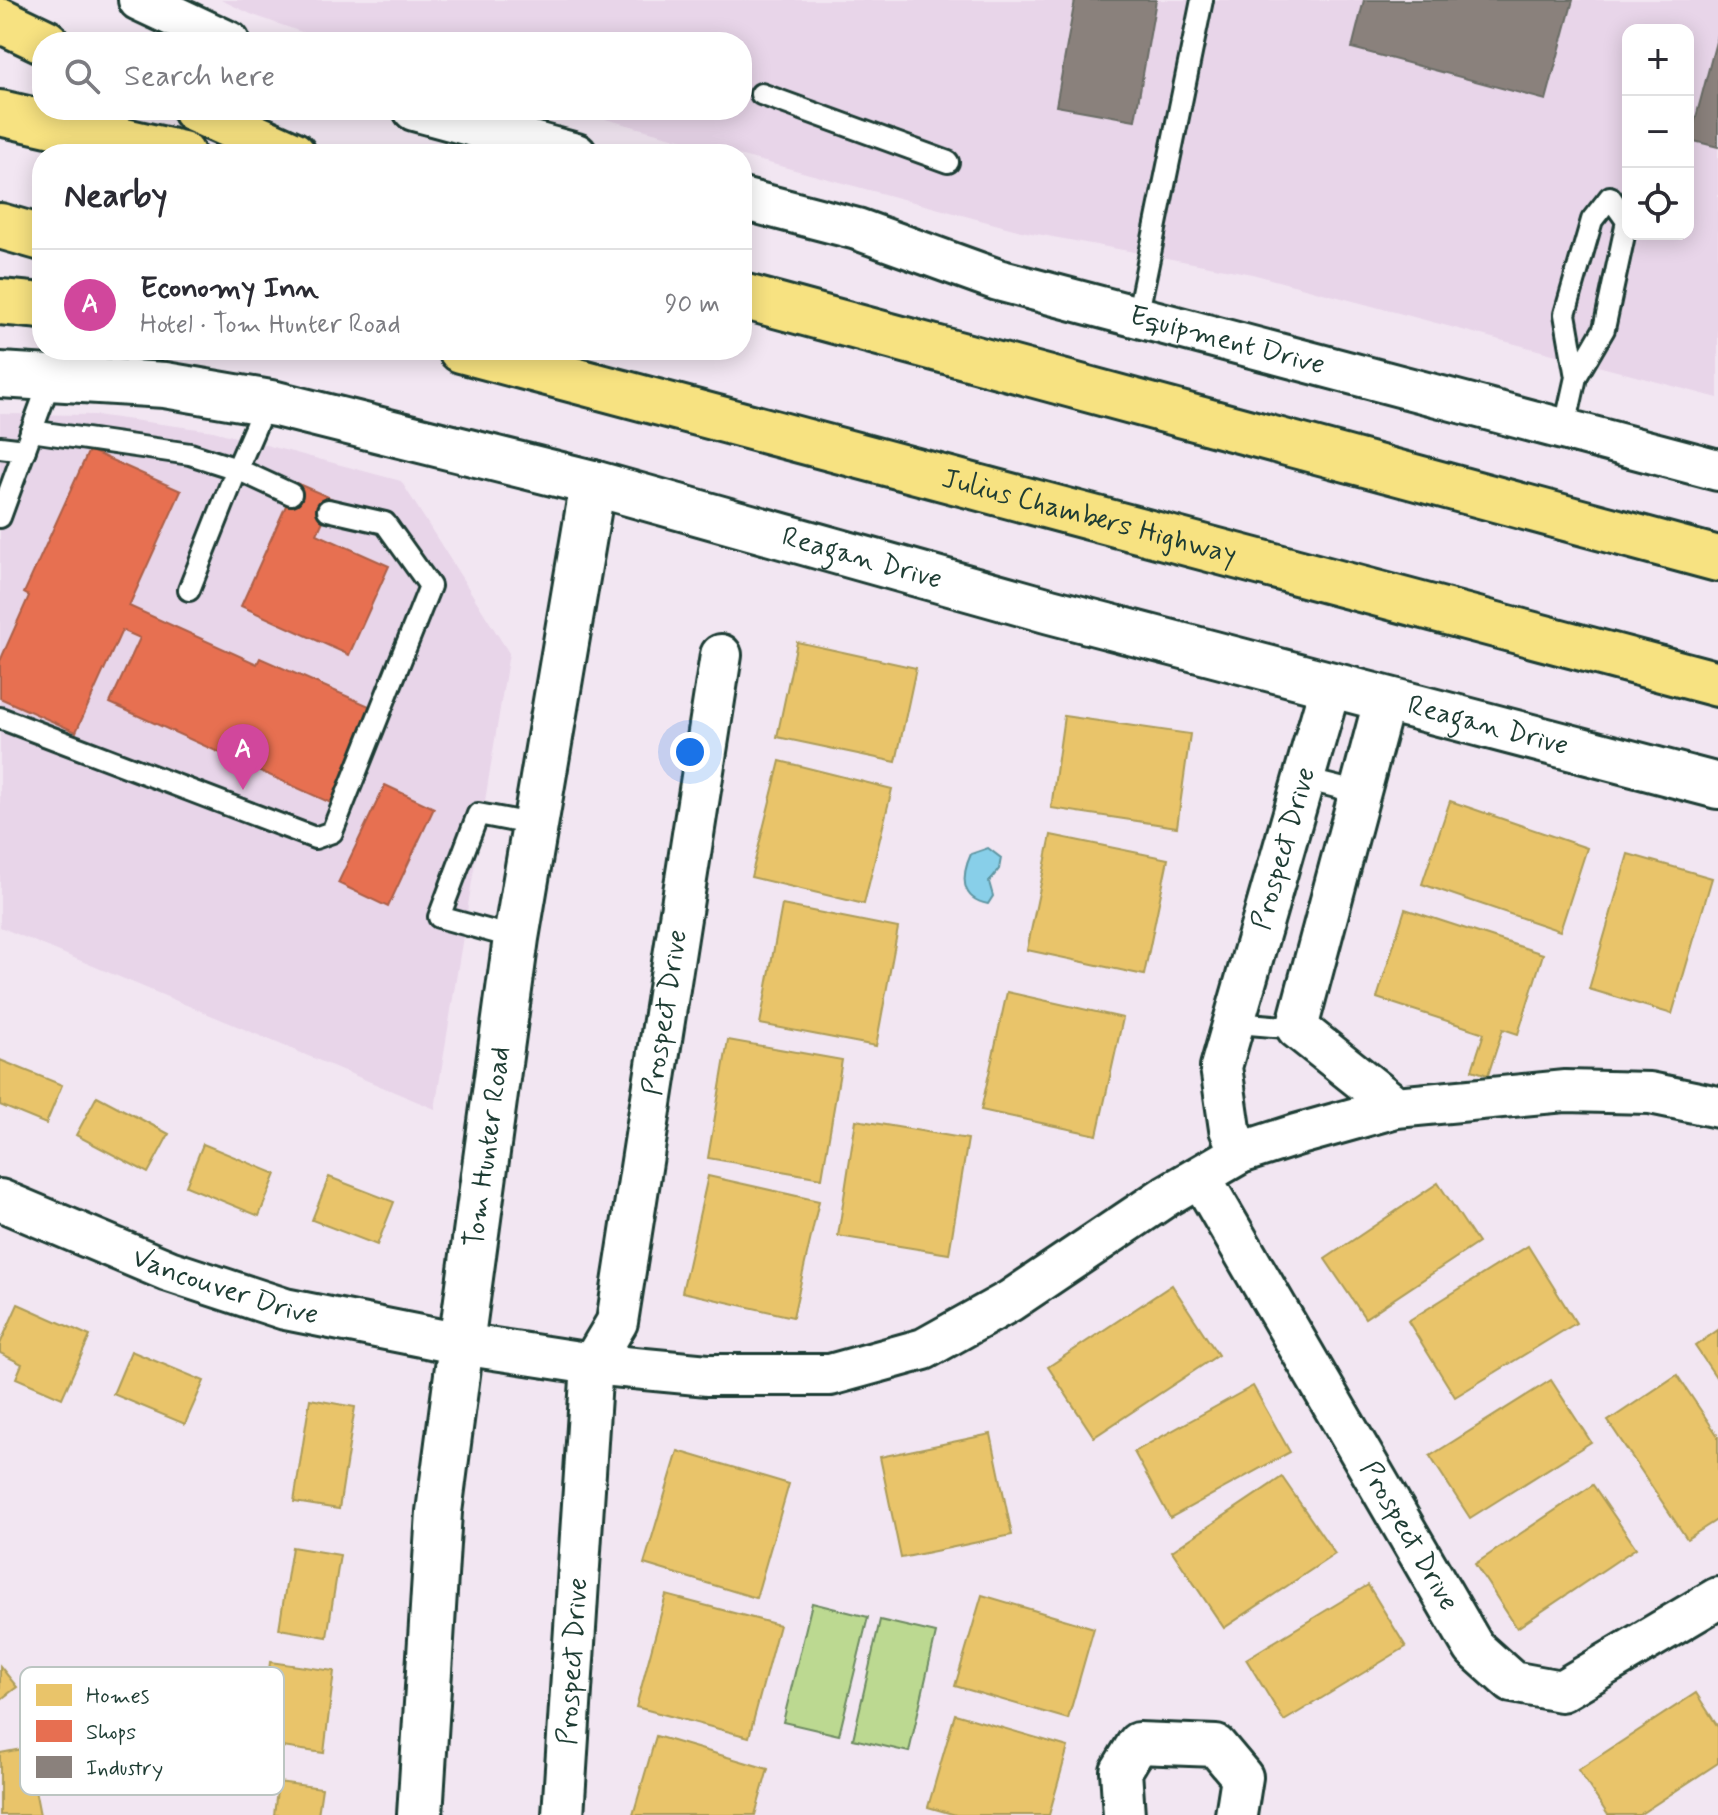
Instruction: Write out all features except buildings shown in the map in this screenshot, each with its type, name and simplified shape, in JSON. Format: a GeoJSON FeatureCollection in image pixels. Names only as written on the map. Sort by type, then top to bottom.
{"type":"FeatureCollection","features":[{"type":"Feature","properties":{"kind":"highway"},"geometry":{"type":"LineString","coordinates":[[0,20],[32,35]]}},
{"type":"Feature","properties":{"kind":"highway"},"geometry":{"type":"LineString","coordinates":[[0,113],[138,144]]}},
{"type":"Feature","properties":{"kind":"highway"},"geometry":{"type":"LineString","coordinates":[[217,120],[271,144]]}},
{"type":"Feature","properties":{"kind":"highway"},"geometry":{"type":"LineString","coordinates":[[0,226],[32,235]]}},
{"type":"Feature","properties":{"kind":"highway"},"geometry":{"type":"LineString","coordinates":[[752,299],[1718,559]]}},
{"type":"Feature","properties":{"kind":"highway"},"geometry":{"type":"LineString","coordinates":[[0,302],[32,305]]}},
{"type":"Feature","properties":{"kind":"highway","name":"Julius Chambers Highway"},"geometry":{"type":"LineString","coordinates":[[498,360],[1117,527],[1718,684]]}},
{"type":"Feature","properties":{"kind":"street"},"geometry":{"type":"LineString","coordinates":[[139,0],[208,32]]}},
{"type":"Feature","properties":{"kind":"street"},"geometry":{"type":"LineString","coordinates":[[451,120],[539,144]]}},
{"type":"Feature","properties":{"kind":"street","name":"Equipment Drive"},"geometry":{"type":"LineString","coordinates":[[752,202],[899,243],[998,280],[1718,470]]}},
{"type":"Feature","properties":{"kind":"street","name":"Reagan Drive"},"geometry":{"type":"LineString","coordinates":[[0,375],[52,375],[165,385],[266,402],[593,483],[1050,611],[1718,786]]}},
{"type":"Feature","properties":{"kind":"street","name":"Tom Hunter Road"},"geometry":{"type":"LineString","coordinates":[[420,1815],[439,1512],[516,938],[593,483]]}},
{"type":"Feature","properties":{"kind":"street","name":"Prospect Drive"},"geometry":{"type":"LineString","coordinates":[[563,1815],[592,1364],[617,1322],[721,655]]}},
{"type":"Feature","properties":{"kind":"street","name":"Prospect Drive"},"geometry":{"type":"LineString","coordinates":[[1240,1153],[1230,1129],[1221,1067],[1237,1023],[1331,684]]}},
{"type":"Feature","properties":{"kind":"street","name":"Prospect Drive"},"geometry":{"type":"LineString","coordinates":[[1297,1028],[1385,698]]}},
{"type":"Feature","properties":{"kind":"street"},"geometry":{"type":"LineString","coordinates":[[1297,1028],[1396,1107]]}},
{"type":"Feature","properties":{"kind":"street"},"geometry":{"type":"LineString","coordinates":[[461,1344],[592,1364],[708,1375],[830,1375],[924,1349],[1010,1301],[1166,1196],[1240,1153],[1396,1107],[1565,1091],[1650,1093],[1718,1107]]}},
{"type":"Feature","properties":{"kind":"street","name":"Prospect Drive"},"geometry":{"type":"LineString","coordinates":[[1201,1178],[1474,1648],[1512,1682],[1561,1691],[1718,1598]]}},
{"type":"Feature","properties":{"kind":"street","name":"Vancouver Drive"},"geometry":{"type":"LineString","coordinates":[[0,1200],[169,1271],[245,1299],[461,1344]]}},
{"type":"Feature","properties":{"kind":"street"},"geometry":{"type":"LineString","coordinates":[[1124,1815],[1121,1771],[1138,1743],[1216,1746],[1242,1777],[1236,1815]]}},
{"type":"Feature","properties":{"kind":"lane"},"geometry":{"type":"LineString","coordinates":[[1137,317],[1202,0]]}},
{"type":"Feature","properties":{"kind":"lane"},"geometry":{"type":"LineString","coordinates":[[761,94],[948,162]]}},
{"type":"Feature","properties":{"kind":"lane"},"geometry":{"type":"LineString","coordinates":[[1564,431],[1576,377],[1604,329],[1627,221],[1610,197],[1592,220],[1565,314],[1576,377]]}},
{"type":"Feature","properties":{"kind":"lane"},"geometry":{"type":"LineString","coordinates":[[0,517],[52,375]]}},
{"type":"Feature","properties":{"kind":"lane"},"geometry":{"type":"LineString","coordinates":[[189,590],[266,402]]}},
{"type":"Feature","properties":{"kind":"lane"},"geometry":{"type":"LineString","coordinates":[[0,447],[28,440],[190,454],[237,469],[291,494]]}},
{"type":"Feature","properties":{"kind":"lane"},"geometry":{"type":"LineString","coordinates":[[0,718],[315,838],[332,832],[430,586],[385,523],[328,510]]}},
{"type":"Feature","properties":{"kind":"lane"},"geometry":{"type":"LineString","coordinates":[[1304,779],[1360,793]]}},
{"type":"Feature","properties":{"kind":"lane"},"geometry":{"type":"LineString","coordinates":[[516,938],[439,917],[478,814],[536,825]]}},
{"type":"Feature","properties":{"kind":"lane"},"geometry":{"type":"LineString","coordinates":[[1237,1023],[1297,1028]]}},
{"type":"Feature","properties":{"kind":"shaded area"},"geometry":{"type":"Polygon","coordinates":[[[221,0],[1718,0],[1718,398],[1252,274],[1021,231],[752,159],[752,144],[698,144],[609,120],[752,120],[752,32],[301,32],[221,0]]]}},
{"type":"Feature","properties":{"kind":"shaded area"},"geometry":{"type":"Polygon","coordinates":[[[0,414],[95,415],[213,431],[401,481],[509,653],[435,1109],[0,927],[0,414]]]}},
{"type":"Feature","properties":{"kind":"green space"},"geometry":{"type":"Polygon","coordinates":[[[812,1603],[868,1617],[839,1735],[783,1722],[812,1603]]]}},
{"type":"Feature","properties":{"kind":"green space"},"geometry":{"type":"Polygon","coordinates":[[[880,1620],[936,1633],[909,1752],[853,1739],[880,1620]]]}},
{"type":"Feature","properties":{"kind":"water"},"geometry":{"type":"Polygon","coordinates":[[[988,848],[1001,858],[999,869],[989,882],[993,896],[988,904],[972,897],[965,885],[965,878],[971,854],[988,848]]]}},
{"type":"Feature","properties":{"kind":"place","name":"Economy Inn"},"geometry":{"type":"Point","coordinates":[243,790]}}]}
